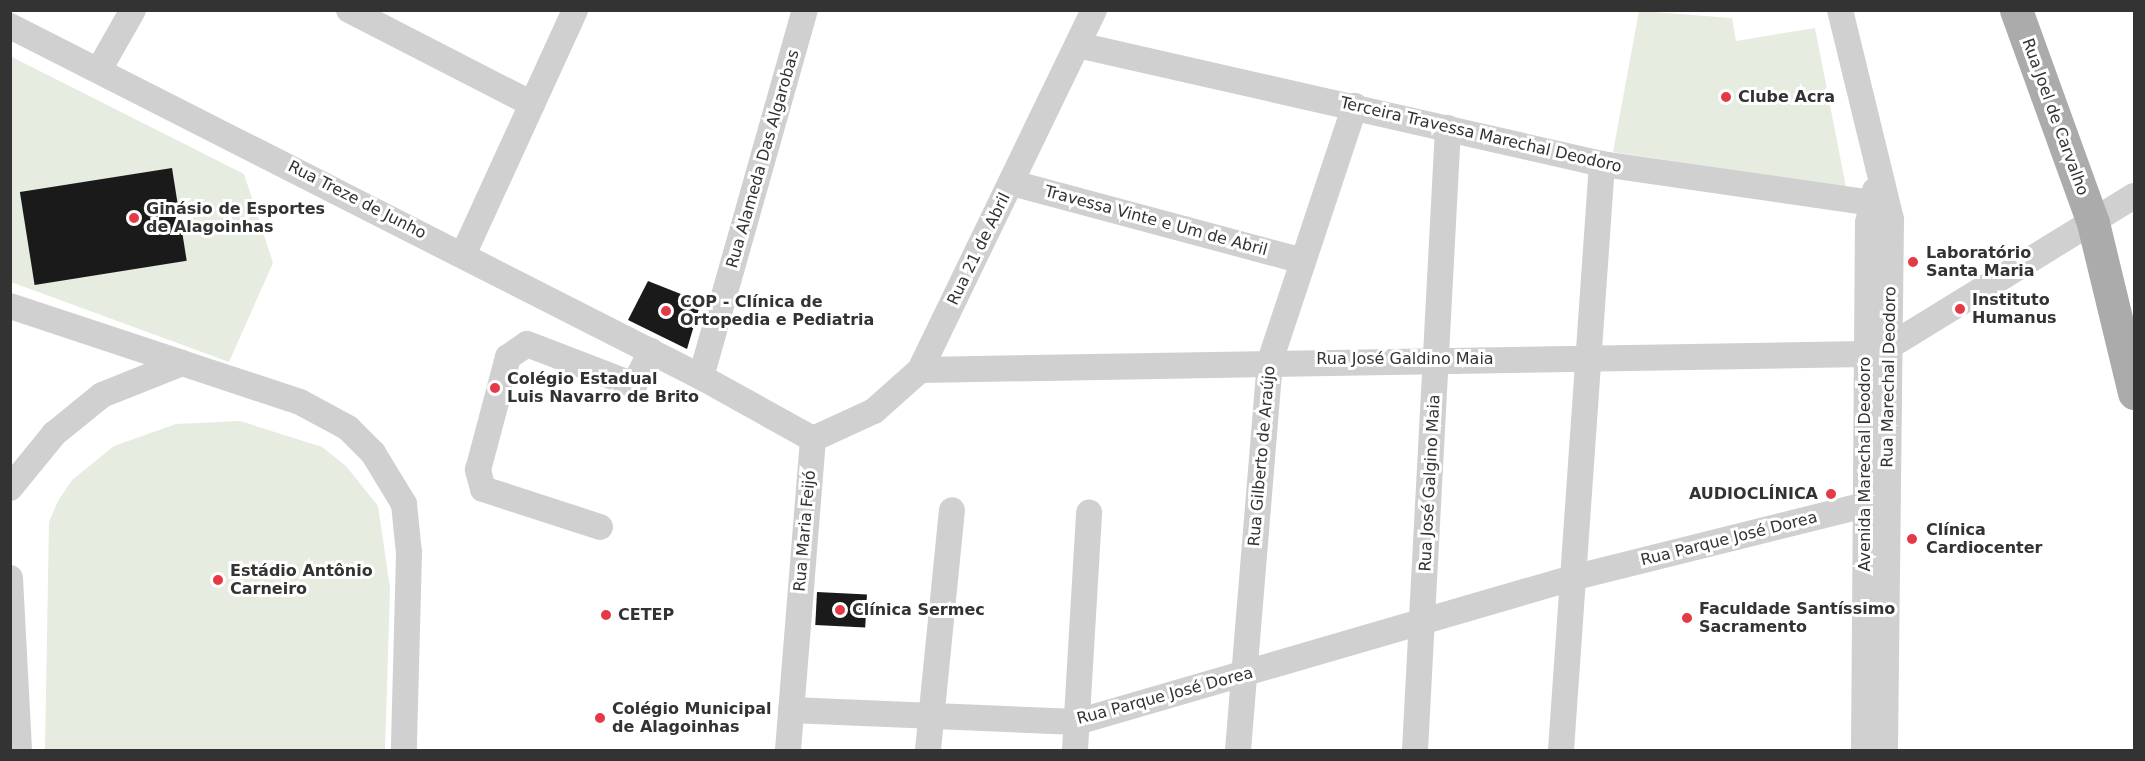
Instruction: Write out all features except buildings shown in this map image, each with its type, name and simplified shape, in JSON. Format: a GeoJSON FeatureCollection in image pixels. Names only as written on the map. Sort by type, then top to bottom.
{"type":"FeatureCollection","features":[{"type":"Feature","properties":{"kind":"main road","name":"Rua Joel de Carvalho"},"geometry":{"type":"LineString","coordinates":[[2016,10],[2093,223],[2134,393]]}},
{"type":"Feature","properties":{"kind":"street"},"geometry":{"type":"LineString","coordinates":[[100,68],[133,10]]}},
{"type":"Feature","properties":{"kind":"street"},"geometry":{"type":"LineString","coordinates":[[349,10],[532,104]]}},
{"type":"Feature","properties":{"kind":"street"},"geometry":{"type":"LineString","coordinates":[[463,255],[575,10]]}},
{"type":"Feature","properties":{"kind":"street","name":"Rua Alameda Das Algarobas"},"geometry":{"type":"LineString","coordinates":[[701,377],[805,10]]}},
{"type":"Feature","properties":{"kind":"street","name":"Rua 21 de Abril"},"geometry":{"type":"LineString","coordinates":[[813,439],[874,411],[920,369],[1094,10]]}},
{"type":"Feature","properties":{"kind":"street","name":"Avenida Marechal Deodoro"},"geometry":{"type":"LineString","coordinates":[[1840,10],[1878,179],[1879,205],[1865,354],[1876,502],[1864,750]]}},
{"type":"Feature","properties":{"kind":"street","name":"Rua Treze de Junho"},"geometry":{"type":"LineString","coordinates":[[10,26],[100,68],[701,377]]}},
{"type":"Feature","properties":{"kind":"street","name":"Terceira Travessa Marechal Deodoro"},"geometry":{"type":"LineString","coordinates":[[1078,45],[1355,106],[1602,165],[1879,205]]}},
{"type":"Feature","properties":{"kind":"street","name":"Rua Gilberto de Araújo"},"geometry":{"type":"LineString","coordinates":[[1238,750],[1270,360],[1300,260],[1355,106]]}},
{"type":"Feature","properties":{"kind":"street","name":"Rua José Galgino Maia"},"geometry":{"type":"LineString","coordinates":[[1423,622],[1448,128]]}},
{"type":"Feature","properties":{"kind":"street"},"geometry":{"type":"LineString","coordinates":[[1561,750],[1602,165]]}},
{"type":"Feature","properties":{"kind":"street","name":"Travessa Vinte e Um de Abril"},"geometry":{"type":"LineString","coordinates":[[1012,183],[1300,260]]}},
{"type":"Feature","properties":{"kind":"street","name":"Rua José Galdino Maia"},"geometry":{"type":"LineString","coordinates":[[920,369],[1270,360],[1865,354],[1890,346],[2134,196]]}},
{"type":"Feature","properties":{"kind":"street","name":"Rua Marechal Deodoro"},"geometry":{"type":"LineString","coordinates":[[1879,205],[1890,346],[1876,502],[1885,750]]}},
{"type":"Feature","properties":{"kind":"street"},"geometry":{"type":"LineString","coordinates":[[10,306],[300,402],[348,428],[390,476],[404,504],[410,553],[404,750]]}},
{"type":"Feature","properties":{"kind":"street"},"geometry":{"type":"LineString","coordinates":[[600,527],[483,489],[478,470],[508,357],[527,344],[634,385],[651,351]]}},
{"type":"Feature","properties":{"kind":"street"},"geometry":{"type":"LineString","coordinates":[[10,488],[54,434],[102,395],[182,363]]}},
{"type":"Feature","properties":{"kind":"street"},"geometry":{"type":"LineString","coordinates":[[701,377],[813,439]]}},
{"type":"Feature","properties":{"kind":"street","name":"Rua Maria Feijó"},"geometry":{"type":"LineString","coordinates":[[788,750],[813,439]]}},
{"type":"Feature","properties":{"kind":"street","name":"Rua Parque José Dorea"},"geometry":{"type":"LineString","coordinates":[[791,710],[931,712],[1077,722],[1244,676],[1572,578],[1876,502]]}},
{"type":"Feature","properties":{"kind":"street"},"geometry":{"type":"LineString","coordinates":[[928,750],[952,510]]}},
{"type":"Feature","properties":{"kind":"street"},"geometry":{"type":"LineString","coordinates":[[1075,750],[1089,512]]}},
{"type":"Feature","properties":{"kind":"street"},"geometry":{"type":"LineString","coordinates":[[10,578],[19,750]]}},
{"type":"Feature","properties":{"kind":"street"},"geometry":{"type":"LineString","coordinates":[[1415,750],[1423,622]]}},
{"type":"Feature","properties":{"kind":"shaded area","name":"Clube Acra"},"geometry":{"type":"Polygon","coordinates":[[[1639,11],[1732,18],[1736,41],[1815,28],[1846,187],[1613,152],[1639,11]]]}},
{"type":"Feature","properties":{"kind":"shaded area","name":"Ginásio de Esportes de Alagoinhas"},"geometry":{"type":"Polygon","coordinates":[[[10,56],[244,174],[273,263],[229,362],[11,282],[10,56]]]}},
{"type":"Feature","properties":{"kind":"shaded area","name":"Estádio Antônio Carneiro"},"geometry":{"type":"Polygon","coordinates":[[[240,421],[322,447],[346,466],[378,506],[390,588],[385,750],[45,750],[49,522],[58,501],[72,480],[114,446],[176,424],[240,421]]]}},
{"type":"Feature","properties":{"kind":"place","name":"Clube Acra"},"geometry":{"type":"Point","coordinates":[1726,97]}},
{"type":"Feature","properties":{"kind":"place","name":"Ginásio de Esportes de Alagoinhas"},"geometry":{"type":"Point","coordinates":[134,218]}},
{"type":"Feature","properties":{"kind":"place","name":"Laboratório Santa Maria"},"geometry":{"type":"Point","coordinates":[1913,262]}},
{"type":"Feature","properties":{"kind":"place","name":"Instituto Humanus"},"geometry":{"type":"Point","coordinates":[1960,309]}},
{"type":"Feature","properties":{"kind":"place","name":"COP - Clínica de Ortopedia e Pediatria"},"geometry":{"type":"Point","coordinates":[666,311]}},
{"type":"Feature","properties":{"kind":"place","name":"Colégio Estadual Luis Navarro de Brito"},"geometry":{"type":"Point","coordinates":[495,388]}},
{"type":"Feature","properties":{"kind":"place","name":"AUDIOCLÍNICA"},"geometry":{"type":"Point","coordinates":[1831,494]}},
{"type":"Feature","properties":{"kind":"place","name":"Clínica Cardiocenter"},"geometry":{"type":"Point","coordinates":[1912,539]}},
{"type":"Feature","properties":{"kind":"place","name":"Estádio Antônio Carneiro"},"geometry":{"type":"Point","coordinates":[218,580]}},
{"type":"Feature","properties":{"kind":"place","name":"Clínica Sermec"},"geometry":{"type":"Point","coordinates":[840,610]}},
{"type":"Feature","properties":{"kind":"place","name":"CETEP"},"geometry":{"type":"Point","coordinates":[606,615]}},
{"type":"Feature","properties":{"kind":"place","name":"Faculdade Santíssimo Sacramento"},"geometry":{"type":"Point","coordinates":[1687,618]}},
{"type":"Feature","properties":{"kind":"place","name":"Colégio Municipal de Alagoinhas"},"geometry":{"type":"Point","coordinates":[600,718]}}]}
